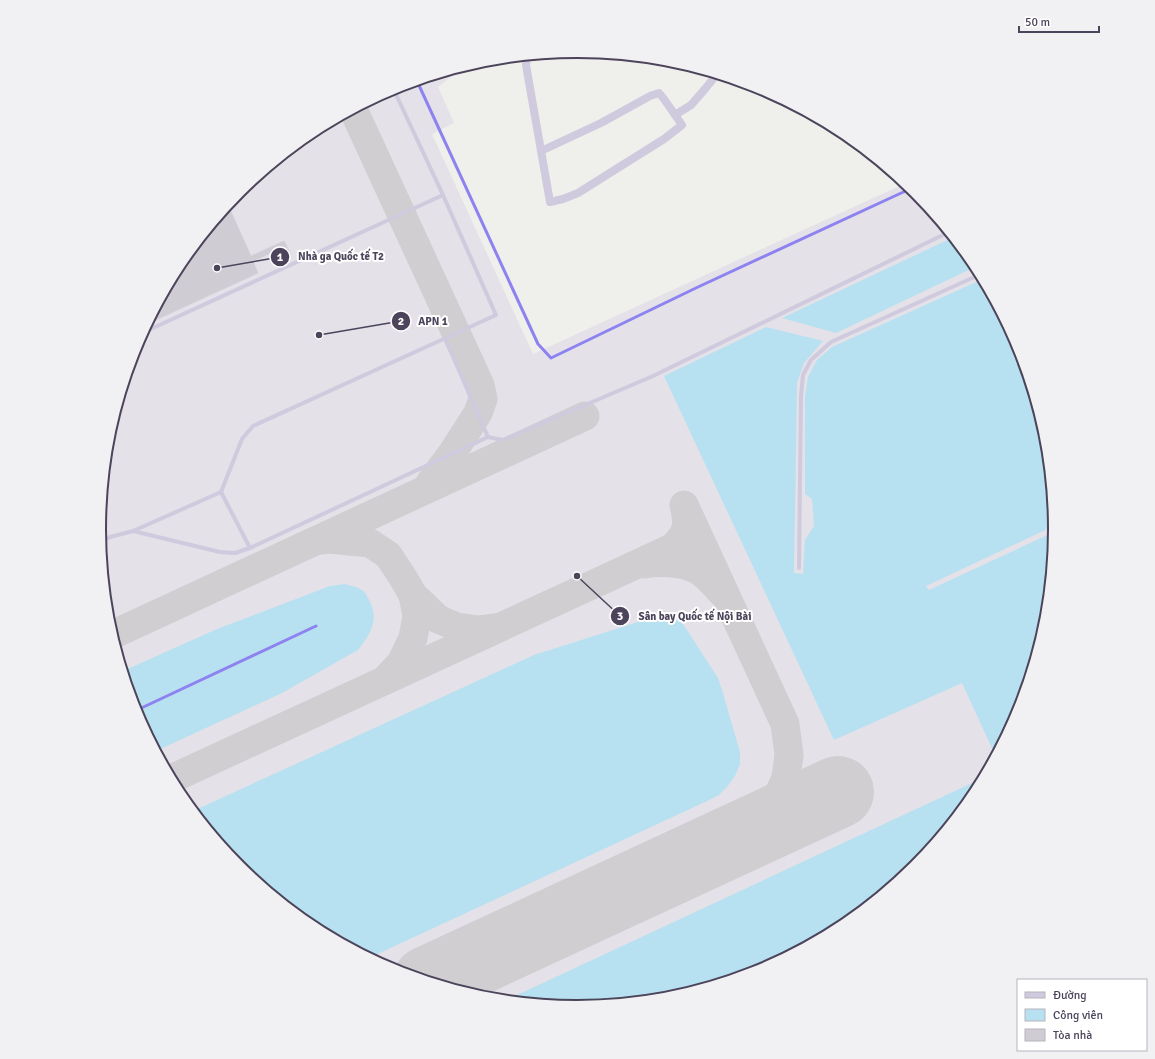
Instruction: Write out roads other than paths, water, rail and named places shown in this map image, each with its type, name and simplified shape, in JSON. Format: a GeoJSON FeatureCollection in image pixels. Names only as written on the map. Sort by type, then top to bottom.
{"type":"FeatureCollection","features":[{"type":"Feature","properties":{"kind":"street"},"geometry":{"type":"LineString","coordinates":[[526,61],[526,65],[541,151],[550,202],[578,193],[664,139],[682,125],[659,93],[650,96],[601,123],[541,151]]}},
{"type":"Feature","properties":{"kind":"street"},"geometry":{"type":"LineString","coordinates":[[675,115],[691,105],[714,78]]}},
{"type":"Feature","properties":{"kind":"lane"},"geometry":{"type":"LineString","coordinates":[[106,539],[133,531],[221,492],[242,439],[253,426],[496,315],[396,94]]}},
{"type":"Feature","properties":{"kind":"lane"},"geometry":{"type":"LineString","coordinates":[[151,329],[442,195]]}},
{"type":"Feature","properties":{"kind":"lane"},"geometry":{"type":"LineString","coordinates":[[133,531],[220,552],[235,553],[250,548],[488,437],[503,440],[652,376],[945,234]]}},
{"type":"Feature","properties":{"kind":"lane"},"geometry":{"type":"LineString","coordinates":[[799,568],[801,396],[803,376],[811,360],[831,342],[975,277]]}},
{"type":"Feature","properties":{"kind":"lane"},"geometry":{"type":"LineString","coordinates":[[445,338],[488,437]]}},
{"type":"Feature","properties":{"kind":"lane"},"geometry":{"type":"LineString","coordinates":[[221,492],[250,548]]}},
{"type":"Feature","properties":{"kind":"waterway"},"geometry":{"type":"LineString","coordinates":[[419,86],[538,344],[551,358],[698,287],[906,191]]}},
{"type":"Feature","properties":{"kind":"waterway"},"geometry":{"type":"LineString","coordinates":[[141,708],[316,626]]}},
{"type":"Feature","properties":{"kind":"place","name":"Nhà ga Quốc tế T2"},"geometry":{"type":"Point","coordinates":[217,268]}},
{"type":"Feature","properties":{"kind":"place","name":"APN 1"},"geometry":{"type":"Point","coordinates":[319,335]}},
{"type":"Feature","properties":{"kind":"place","name":"Sân bay Quốc tế Nội Bài"},"geometry":{"type":"Point","coordinates":[577,576]}}]}
